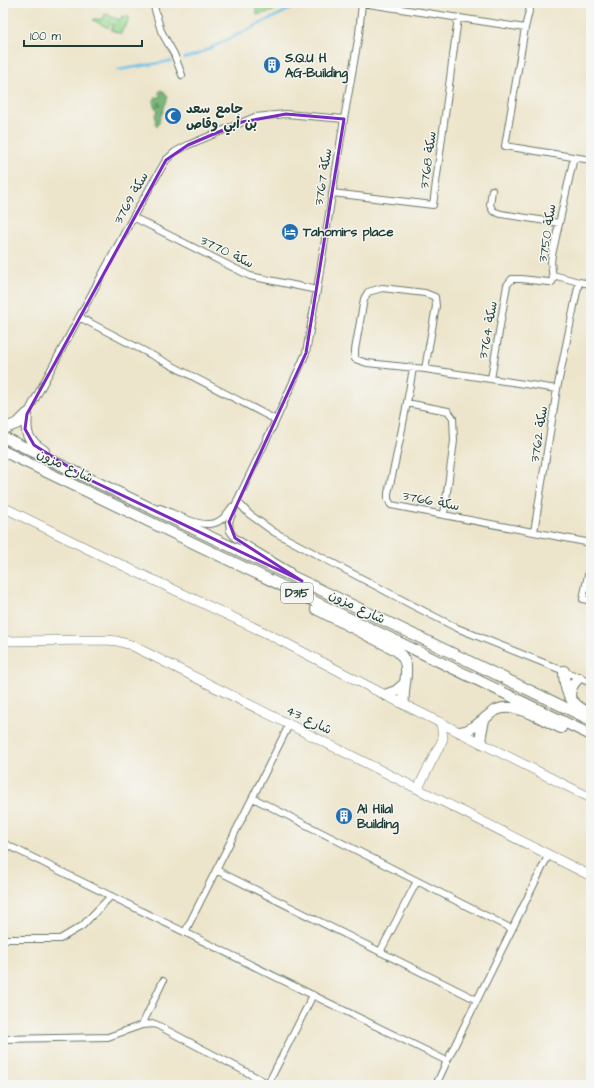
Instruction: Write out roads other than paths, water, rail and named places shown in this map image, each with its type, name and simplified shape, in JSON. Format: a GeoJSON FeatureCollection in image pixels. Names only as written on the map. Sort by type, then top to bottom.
{"type":"FeatureCollection","features":[{"type":"Feature","properties":{"kind":"main road"},"geometry":{"type":"LineString","coordinates":[[3,429],[18,423],[27,414]]}},
{"type":"Feature","properties":{"kind":"main road"},"geometry":{"type":"LineString","coordinates":[[27,414],[26,429],[28,436],[34,445],[88,479]]}},
{"type":"Feature","properties":{"kind":"main road","name":"شارع مزون"},"geometry":{"type":"LineString","coordinates":[[3,437],[591,720]]}},
{"type":"Feature","properties":{"kind":"main road","name":"شارع مزون"},"geometry":{"type":"LineString","coordinates":[[3,451],[591,735]]}},
{"type":"Feature","properties":{"kind":"main road"},"geometry":{"type":"LineString","coordinates":[[300,594],[312,607],[398,652],[404,660],[407,669],[404,704]]}},
{"type":"Feature","properties":{"kind":"main road"},"geometry":{"type":"LineString","coordinates":[[564,671],[565,684],[574,705],[591,714]]}},
{"type":"Feature","properties":{"kind":"main road"},"geometry":{"type":"LineString","coordinates":[[570,696],[573,684],[579,678]]}},
{"type":"Feature","properties":{"kind":"main road"},"geometry":{"type":"LineString","coordinates":[[385,695],[396,691],[405,683]]}},
{"type":"Feature","properties":{"kind":"main road"},"geometry":{"type":"LineString","coordinates":[[460,732],[473,728],[488,715],[498,709],[509,707],[576,735],[591,739]]}},
{"type":"Feature","properties":{"kind":"main road"},"geometry":{"type":"LineString","coordinates":[[482,743],[481,734],[484,720]]}},
{"type":"Feature","properties":{"kind":"street"},"geometry":{"type":"LineString","coordinates":[[153,3],[161,31],[174,54],[182,75]]}},
{"type":"Feature","properties":{"kind":"street"},"geometry":{"type":"LineString","coordinates":[[362,3],[525,28]]}},
{"type":"Feature","properties":{"kind":"street","name":"سكة 3767"},"geometry":{"type":"LineString","coordinates":[[237,501],[306,353],[318,290],[332,193],[359,34],[362,3]]}},
{"type":"Feature","properties":{"kind":"street"},"geometry":{"type":"LineString","coordinates":[[532,3],[525,28],[505,146],[591,160]]}},
{"type":"Feature","properties":{"kind":"street","name":"سكة 3768"},"geometry":{"type":"LineString","coordinates":[[332,193],[433,205],[458,18]]}},
{"type":"Feature","properties":{"kind":"street","name":"سكة 3769"},"geometry":{"type":"LineString","coordinates":[[27,414],[133,217],[166,160],[175,152],[188,145],[255,117],[286,114],[344,119]]}},
{"type":"Feature","properties":{"kind":"street","name":"سكة 3750"},"geometry":{"type":"LineString","coordinates":[[574,157],[551,262],[553,275],[591,284]]}},
{"type":"Feature","properties":{"kind":"street"},"geometry":{"type":"LineString","coordinates":[[492,190],[490,205],[493,211],[501,214],[559,223]]}},
{"type":"Feature","properties":{"kind":"street","name":"سكة 3770"},"geometry":{"type":"LineString","coordinates":[[133,217],[250,276],[318,290]]}},
{"type":"Feature","properties":{"kind":"street","name":"سكة 3764"},"geometry":{"type":"LineString","coordinates":[[491,380],[507,285],[512,279],[552,282],[553,275]]}},
{"type":"Feature","properties":{"kind":"street","name":"سكة 3762"},"geometry":{"type":"LineString","coordinates":[[534,532],[557,389],[579,282]]}},
{"type":"Feature","properties":{"kind":"street","name":"سكة 3764"},"geometry":{"type":"LineString","coordinates":[[425,369],[436,306],[435,297],[425,293],[382,288],[368,292],[364,299],[355,350],[356,359],[367,363],[425,369],[557,389]]}},
{"type":"Feature","properties":{"kind":"street"},"geometry":{"type":"LineString","coordinates":[[79,317],[276,420]]}},
{"type":"Feature","properties":{"kind":"street","name":"سكة 3766"},"geometry":{"type":"LineString","coordinates":[[413,368],[388,493],[388,499],[391,504],[534,532]]}},
{"type":"Feature","properties":{"kind":"street"},"geometry":{"type":"LineString","coordinates":[[407,403],[448,411],[453,418],[454,442],[444,514]]}},
{"type":"Feature","properties":{"kind":"street"},"geometry":{"type":"LineString","coordinates":[[140,503],[161,508],[200,524],[209,524],[219,522],[237,501]]}},
{"type":"Feature","properties":{"kind":"street"},"geometry":{"type":"LineString","coordinates":[[237,501],[229,522],[230,531],[235,538],[285,568],[302,581]]}},
{"type":"Feature","properties":{"kind":"street"},"geometry":{"type":"LineString","coordinates":[[237,501],[249,514],[274,532],[457,628],[591,683]]}},
{"type":"Feature","properties":{"kind":"street"},"geometry":{"type":"LineString","coordinates":[[3,507],[272,636],[385,695],[591,798]]}},
{"type":"Feature","properties":{"kind":"street"},"geometry":{"type":"LineString","coordinates":[[534,532],[591,543]]}},
{"type":"Feature","properties":{"kind":"street"},"geometry":{"type":"LineString","coordinates":[[591,560],[583,599],[591,601]]}},
{"type":"Feature","properties":{"kind":"street","name":"شارع 43"},"geometry":{"type":"LineString","coordinates":[[3,641],[117,641],[137,648],[591,876]]}},
{"type":"Feature","properties":{"kind":"street"},"geometry":{"type":"LineString","coordinates":[[418,788],[443,739],[441,722]]}},
{"type":"Feature","properties":{"kind":"street"},"geometry":{"type":"LineString","coordinates":[[185,932],[289,725]]}},
{"type":"Feature","properties":{"kind":"street"},"geometry":{"type":"LineString","coordinates":[[443,739],[460,732]]}},
{"type":"Feature","properties":{"kind":"street"},"geometry":{"type":"LineString","coordinates":[[252,798],[512,929]]}},
{"type":"Feature","properties":{"kind":"street"},"geometry":{"type":"LineString","coordinates":[[3,843],[447,1061]]}},
{"type":"Feature","properties":{"kind":"street"},"geometry":{"type":"LineString","coordinates":[[436,1085],[476,1000],[549,854]]}},
{"type":"Feature","properties":{"kind":"street"},"geometry":{"type":"LineString","coordinates":[[216,870],[476,1000]]}},
{"type":"Feature","properties":{"kind":"street"},"geometry":{"type":"LineString","coordinates":[[380,952],[416,880]]}},
{"type":"Feature","properties":{"kind":"street"},"geometry":{"type":"LineString","coordinates":[[3,939],[60,939],[82,926],[111,896]]}},
{"type":"Feature","properties":{"kind":"street"},"geometry":{"type":"LineString","coordinates":[[142,1025],[163,981]]}},
{"type":"Feature","properties":{"kind":"street"},"geometry":{"type":"LineString","coordinates":[[3,1039],[108,1037],[142,1025],[155,1024],[269,1084],[312,995]]}},
{"type":"Feature","properties":{"kind":"waterway"},"geometry":{"type":"LineString","coordinates":[[184,58],[196,55],[303,3]]}},
{"type":"Feature","properties":{"kind":"waterway"},"geometry":{"type":"LineString","coordinates":[[118,70],[171,61]]}},
{"type":"Feature","properties":{"kind":"place","name":"S.Q.U H AG-Building"},"geometry":{"type":"Point","coordinates":[272,65]}},
{"type":"Feature","properties":{"kind":"place","name":"جامع سعد بن أبي وقاص"},"geometry":{"type":"Point","coordinates":[173,116]}},
{"type":"Feature","properties":{"kind":"place","name":"Tahomirs place"},"geometry":{"type":"Point","coordinates":[290,232]}},
{"type":"Feature","properties":{"kind":"place","name":"Al Hilal Building"},"geometry":{"type":"Point","coordinates":[344,816]}}]}
